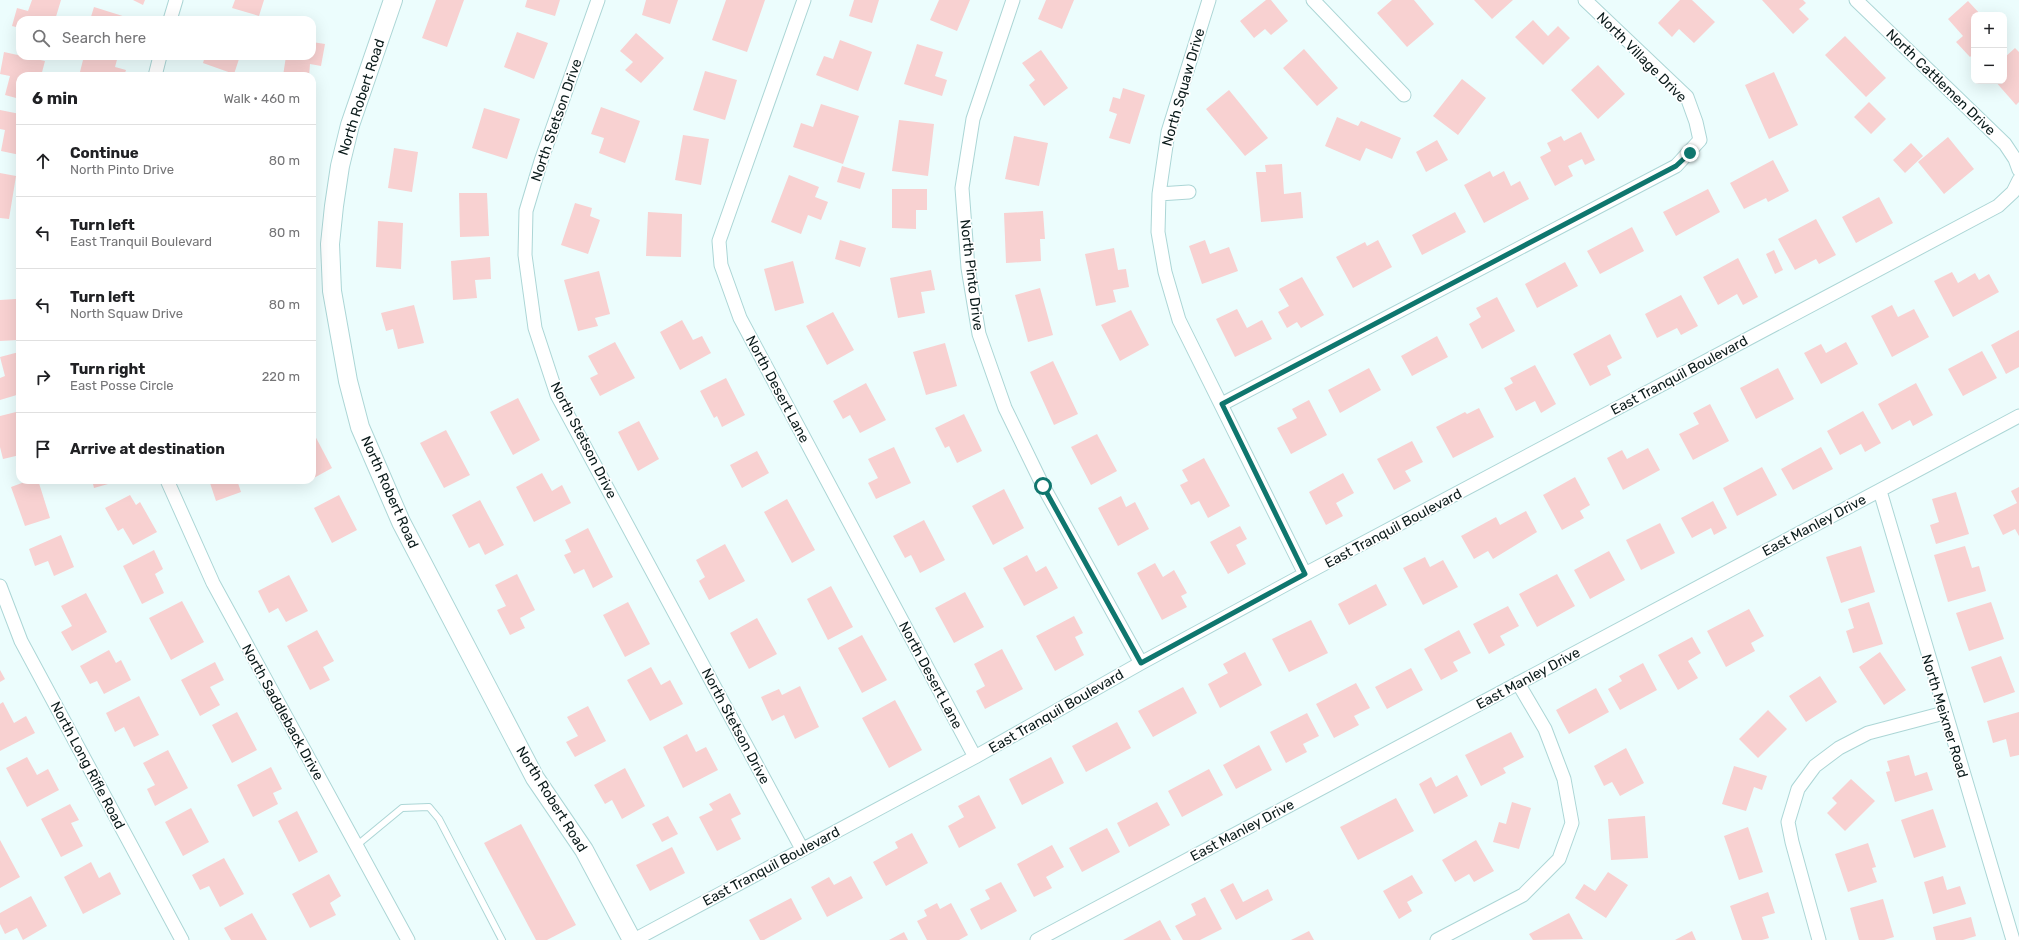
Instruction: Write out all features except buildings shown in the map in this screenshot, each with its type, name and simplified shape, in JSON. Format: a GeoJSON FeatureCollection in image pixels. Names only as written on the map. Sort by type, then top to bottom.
{"type":"FeatureCollection","features":[{"type":"Feature","properties":{"kind":"main road","name":"North Robert Road"},"geometry":{"type":"LineString","coordinates":[[393,0],[350,125],[340,166],[334,206],[330,244],[332,291],[348,381],[360,427],[401,522],[535,778],[584,850],[633,940]]}},
{"type":"Feature","properties":{"kind":"street"},"geometry":{"type":"LineString","coordinates":[[171,16],[176,0]]}},
{"type":"Feature","properties":{"kind":"street","name":"North Stetson Drive"},"geometry":{"type":"LineString","coordinates":[[598,0],[541,160],[526,211],[526,255],[535,328],[558,395],[802,849]]}},
{"type":"Feature","properties":{"kind":"street","name":"North Desert Lane"},"geometry":{"type":"LineString","coordinates":[[804,0],[719,241],[721,265],[740,318],[975,757]]}},
{"type":"Feature","properties":{"kind":"street","name":"North Pinto Drive"},"geometry":{"type":"LineString","coordinates":[[1013,0],[973,119],[962,188],[968,268],[979,334],[1005,408],[1043,486],[1141,663]]}},
{"type":"Feature","properties":{"kind":"street","name":"North Squaw Drive"},"geometry":{"type":"LineString","coordinates":[[1210,0],[1168,132],[1159,194],[1158,232],[1165,272],[1179,320],[1305,574]]}},
{"type":"Feature","properties":{"kind":"street"},"geometry":{"type":"LineString","coordinates":[[1313,0],[1404,95]]}},
{"type":"Feature","properties":{"kind":"street","name":"North Village Drive"},"geometry":{"type":"LineString","coordinates":[[1222,404],[1676,166],[1690,153],[1700,140],[1696,122],[1687,98],[1585,0]]}},
{"type":"Feature","properties":{"kind":"street","name":"North Cattlemen Drive"},"geometry":{"type":"LineString","coordinates":[[1856,0],[2005,144],[2015,159],[2019,170]]}},
{"type":"Feature","properties":{"kind":"street"},"geometry":{"type":"LineString","coordinates":[[156,72],[159,60]]}},
{"type":"Feature","properties":{"kind":"street","name":"East Tranquil Boulevard"},"geometry":{"type":"LineString","coordinates":[[633,940],[975,757],[1141,663],[1305,574],[1998,206],[2013,192],[2019,180]]}},
{"type":"Feature","properties":{"kind":"street"},"geometry":{"type":"LineString","coordinates":[[1159,194],[1189,192]]}},
{"type":"Feature","properties":{"kind":"street","name":"East Manley Drive"},"geometry":{"type":"LineString","coordinates":[[1037,940],[2019,416]]}},
{"type":"Feature","properties":{"kind":"street","name":"North Saddleback Drive"},"geometry":{"type":"LineString","coordinates":[[169,484],[213,583],[408,940]]}},
{"type":"Feature","properties":{"kind":"street","name":"North Meixner Road"},"geometry":{"type":"LineString","coordinates":[[1880,491],[1944,713],[2013,940]]}},
{"type":"Feature","properties":{"kind":"street","name":"North Long Rifle Road"},"geometry":{"type":"LineString","coordinates":[[0,586],[21,641],[182,940]]}},
{"type":"Feature","properties":{"kind":"street"},"geometry":{"type":"LineString","coordinates":[[1437,940],[1523,895],[1559,859],[1572,823],[1564,779],[1545,729],[1518,683]]}},
{"type":"Feature","properties":{"kind":"street"},"geometry":{"type":"LineString","coordinates":[[1820,940],[1792,842],[1788,822],[1798,789],[1815,766],[1839,748],[1868,733],[1944,713]]}},
{"type":"Feature","properties":{"kind":"lane"},"geometry":{"type":"LineString","coordinates":[[356,846],[402,808],[429,807],[439,819],[502,940]]}},
{"type":"Feature","properties":{"kind":"route"},"geometry":{"type":"LineString","coordinates":[[1043,486],[1141,663],[1305,574],[1222,404],[1676,166],[1690,153]]}}]}
